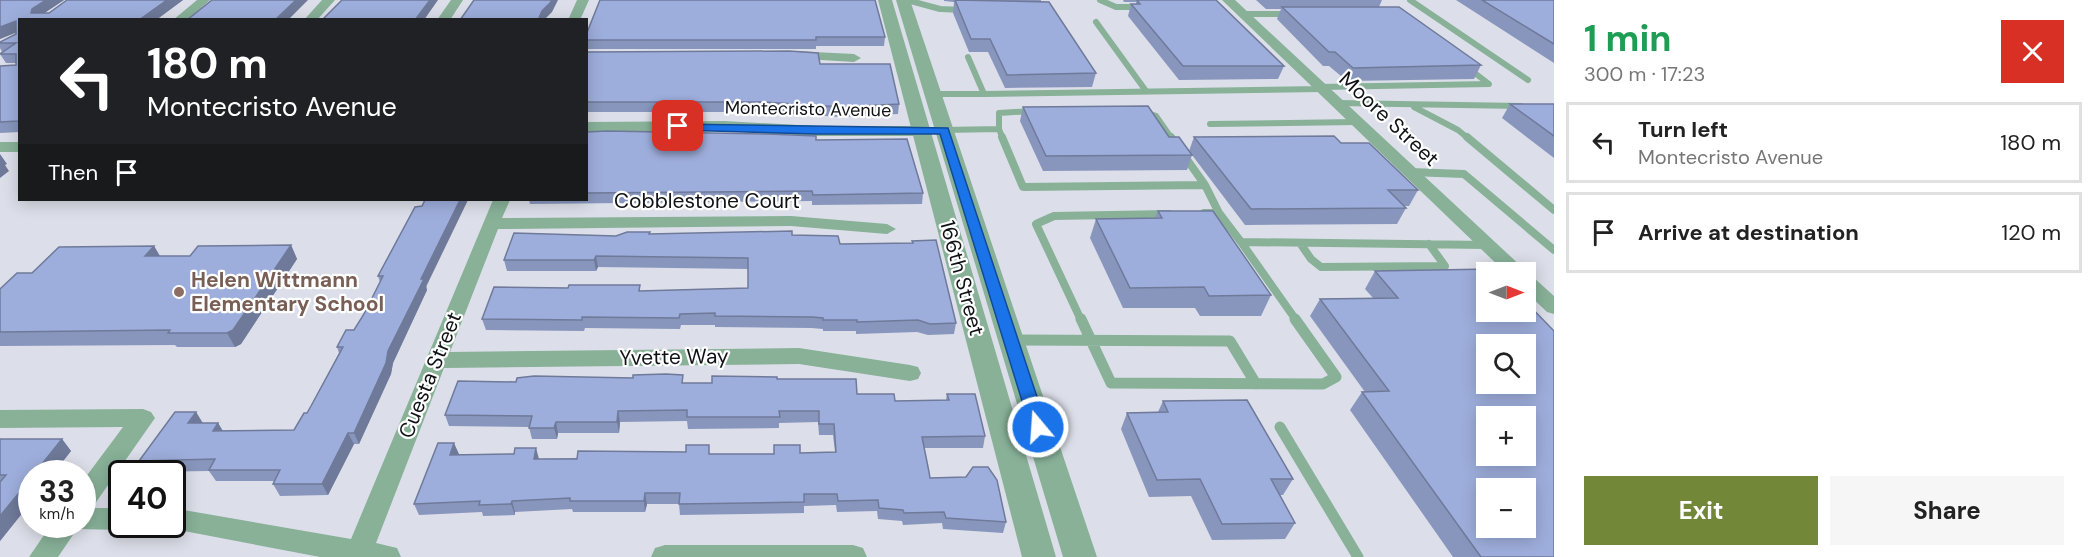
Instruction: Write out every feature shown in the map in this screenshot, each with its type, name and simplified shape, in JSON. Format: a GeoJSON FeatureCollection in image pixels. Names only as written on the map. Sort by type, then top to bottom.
{"type":"FeatureCollection","features":[{"type":"Feature","properties":{"kind":"street"},"geometry":{"type":"LineString","coordinates":[[182,18],[204,0]]}},
{"type":"Feature","properties":{"kind":"street"},"geometry":{"type":"LineString","coordinates":[[312,18],[329,0]]}},
{"type":"Feature","properties":{"kind":"street"},"geometry":{"type":"LineString","coordinates":[[444,18],[457,0]]}},
{"type":"Feature","properties":{"kind":"street"},"geometry":{"type":"LineString","coordinates":[[575,18],[583,0]]}},
{"type":"Feature","properties":{"kind":"street","name":"166th Street"},"geometry":{"type":"LineString","coordinates":[[885,0],[1011,340],[1080,557]]}},
{"type":"Feature","properties":{"kind":"street","name":"166th Street"},"geometry":{"type":"LineString","coordinates":[[905,0],[933,94],[932,130],[1039,557]]}},
{"type":"Feature","properties":{"kind":"street","name":"Moore Street"},"geometry":{"type":"LineString","coordinates":[[1232,7],[1506,262]]}},
{"type":"Feature","properties":{"kind":"street"},"geometry":{"type":"LineString","coordinates":[[777,54],[854,58]]}},
{"type":"Feature","properties":{"kind":"street","name":"Montecristo Avenue"},"geometry":{"type":"LineString","coordinates":[[588,127],[724,126],[816,131],[932,130]]}},
{"type":"Feature","properties":{"kind":"street"},"geometry":{"type":"LineString","coordinates":[[0,147],[18,147]]}},
{"type":"Feature","properties":{"kind":"street","name":"Cuesta Street"},"geometry":{"type":"LineString","coordinates":[[359,551],[501,201]]}},
{"type":"Feature","properties":{"kind":"street","name":"Cobblestone Court"},"geometry":{"type":"LineString","coordinates":[[491,224],[791,221],[850,228],[887,229]]}},
{"type":"Feature","properties":{"kind":"street"},"geometry":{"type":"LineString","coordinates":[[1536,290],[1554,307]]}},
{"type":"Feature","properties":{"kind":"street","name":"Yvette Way"},"geometry":{"type":"LineString","coordinates":[[436,360],[800,356],[910,373]]}},
{"type":"Feature","properties":{"kind":"street"},"geometry":{"type":"LineString","coordinates":[[0,419],[143,418],[96,483]]}},
{"type":"Feature","properties":{"kind":"street"},"geometry":{"type":"LineString","coordinates":[[186,521],[387,557]]}},
{"type":"Feature","properties":{"kind":"street"},"geometry":{"type":"LineString","coordinates":[[43,557],[57,538]]}},
{"type":"Feature","properties":{"kind":"street"},"geometry":{"type":"LineString","coordinates":[[665,557],[853,557]]}},
{"type":"Feature","properties":{"kind":"lane"},"geometry":{"type":"LineString","coordinates":[[905,0],[940,9],[973,11]]}},
{"type":"Feature","properties":{"kind":"lane"},"geometry":{"type":"LineString","coordinates":[[1100,0],[1116,7],[1152,7]]}},
{"type":"Feature","properties":{"kind":"lane"},"geometry":{"type":"LineString","coordinates":[[1410,0],[1528,80]]}},
{"type":"Feature","properties":{"kind":"lane"},"geometry":{"type":"LineString","coordinates":[[1232,7],[1304,14]]}},
{"type":"Feature","properties":{"kind":"lane"},"geometry":{"type":"LineString","coordinates":[[1096,22],[1146,91]]}},
{"type":"Feature","properties":{"kind":"lane"},"geometry":{"type":"LineString","coordinates":[[968,57],[984,94]]}},
{"type":"Feature","properties":{"kind":"lane"},"geometry":{"type":"LineString","coordinates":[[933,94],[1489,84],[1463,64]]}},
{"type":"Feature","properties":{"kind":"lane"},"geometry":{"type":"LineString","coordinates":[[1337,103],[1412,106],[1532,106]]}},
{"type":"Feature","properties":{"kind":"lane"},"geometry":{"type":"LineString","coordinates":[[1412,106],[1458,130],[1554,210]]}},
{"type":"Feature","properties":{"kind":"lane"},"geometry":{"type":"LineString","coordinates":[[1039,111],[999,113],[999,129],[1023,188],[1205,185]]}},
{"type":"Feature","properties":{"kind":"lane"},"geometry":{"type":"LineString","coordinates":[[1132,112],[1156,116],[1205,185],[1219,213],[1336,377],[1323,384],[1111,383],[1036,224],[1054,216],[1184,214]]}},
{"type":"Feature","properties":{"kind":"lane"},"geometry":{"type":"LineString","coordinates":[[1210,124],[1357,122]]}},
{"type":"Feature","properties":{"kind":"lane"},"geometry":{"type":"LineString","coordinates":[[932,130],[999,129]]}},
{"type":"Feature","properties":{"kind":"lane"},"geometry":{"type":"LineString","coordinates":[[1410,172],[1464,174],[1554,250]]}},
{"type":"Feature","properties":{"kind":"lane"},"geometry":{"type":"LineString","coordinates":[[1196,213],[1219,213]]}},
{"type":"Feature","properties":{"kind":"lane"},"geometry":{"type":"LineString","coordinates":[[1241,242],[1487,244]]}},
{"type":"Feature","properties":{"kind":"lane"},"geometry":{"type":"LineString","coordinates":[[1300,243],[1311,259],[1321,267],[1445,266],[1429,244]]}},
{"type":"Feature","properties":{"kind":"lane"},"geometry":{"type":"LineString","coordinates":[[1011,340],[1230,341],[1256,384]]}},
{"type":"Feature","properties":{"kind":"lane"},"geometry":{"type":"LineString","coordinates":[[1280,427],[1358,557]]}},
{"type":"Feature","properties":{"kind":"building"},"geometry":{"type":"Polygon","coordinates":[[[0,0],[46,0],[32,9],[31,13],[49,13],[67,0],[167,0],[142,18],[18,18],[18,121],[0,122],[0,66],[16,65],[16,54],[0,54],[16,43],[0,42],[16,34],[16,21],[0,27],[0,0]]]}},
{"type":"Feature","properties":{"kind":"building"},"geometry":{"type":"Polygon","coordinates":[[[212,0],[296,0],[277,18],[190,18],[212,0]]]}},
{"type":"Feature","properties":{"kind":"building"},"geometry":{"type":"Polygon","coordinates":[[[342,0],[430,0],[416,18],[324,18],[342,0]]]}},
{"type":"Feature","properties":{"kind":"building"},"geometry":{"type":"Polygon","coordinates":[[[474,0],[552,0],[539,18],[461,18],[474,0]]]}},
{"type":"Feature","properties":{"kind":"building"},"geometry":{"type":"Polygon","coordinates":[[[600,0],[875,0],[885,37],[816,37],[816,40],[588,40],[588,30],[600,0]]]}},
{"type":"Feature","properties":{"kind":"building"},"geometry":{"type":"Polygon","coordinates":[[[955,0],[1049,2],[1096,73],[1007,75],[990,39],[971,39],[955,0]]]}},
{"type":"Feature","properties":{"kind":"building"},"geometry":{"type":"Polygon","coordinates":[[[1137,0],[1216,0],[1284,66],[1183,66],[1131,4],[1140,4],[1137,0]]]}},
{"type":"Feature","properties":{"kind":"building"},"geometry":{"type":"Polygon","coordinates":[[[1482,0],[1554,0],[1554,44],[1482,0]]]}},
{"type":"Feature","properties":{"kind":"building"},"geometry":{"type":"Polygon","coordinates":[[[1282,7],[1399,7],[1481,65],[1353,68],[1335,52],[1329,52],[1282,7]]]}},
{"type":"Feature","properties":{"kind":"building"},"geometry":{"type":"Polygon","coordinates":[[[789,51],[818,53],[820,64],[890,64],[899,104],[842,107],[763,102],[588,102],[588,52],[789,51]]]}},
{"type":"Feature","properties":{"kind":"building"},"geometry":{"type":"Polygon","coordinates":[[[1510,104],[1554,104],[1554,136],[1510,104]]]}},
{"type":"Feature","properties":{"kind":"building"},"geometry":{"type":"Polygon","coordinates":[[[1148,106],[1169,137],[1179,137],[1192,155],[1046,156],[1023,107],[1148,106]]]}},
{"type":"Feature","properties":{"kind":"building"},"geometry":{"type":"Polygon","coordinates":[[[588,132],[768,134],[816,136],[816,140],[907,139],[923,193],[813,195],[812,191],[588,193],[588,132]]]}},
{"type":"Feature","properties":{"kind":"building"},"geometry":{"type":"Polygon","coordinates":[[[1334,136],[1341,143],[1369,143],[1418,190],[1388,190],[1406,208],[1251,209],[1194,137],[1334,136]]]}},
{"type":"Feature","properties":{"kind":"building"},"geometry":{"type":"Polygon","coordinates":[[[424,201],[460,201],[388,351],[386,363],[354,433],[348,433],[322,484],[273,484],[280,470],[209,470],[215,459],[140,460],[175,412],[196,412],[188,423],[218,423],[213,431],[294,430],[304,413],[307,413],[343,347],[337,347],[346,330],[354,330],[364,314],[383,276],[378,276],[415,207],[422,206],[424,201]]]}},
{"type":"Feature","properties":{"kind":"building"},"geometry":{"type":"Polygon","coordinates":[[[1158,211],[1213,211],[1271,295],[1209,296],[1204,287],[1130,288],[1096,219],[1162,218],[1158,211]]]}},
{"type":"Feature","properties":{"kind":"building"},"geometry":{"type":"Polygon","coordinates":[[[792,231],[792,235],[838,236],[840,244],[913,243],[912,241],[936,240],[956,323],[930,324],[918,320],[857,322],[857,320],[823,320],[823,318],[812,317],[715,316],[715,313],[680,314],[679,318],[482,319],[494,287],[568,288],[569,285],[640,285],[639,291],[748,288],[748,258],[596,256],[594,260],[504,260],[514,233],[616,236],[627,232],[650,232],[649,234],[792,231]]]}},
{"type":"Feature","properties":{"kind":"building","name":"Helen Wittmann Elementary School"},"geometry":{"type":"Polygon","coordinates":[[[291,245],[233,330],[227,333],[168,333],[170,330],[0,332],[0,289],[17,273],[32,273],[59,247],[154,246],[145,256],[190,256],[198,246],[291,245]]]}},
{"type":"Feature","properties":{"kind":"building"},"geometry":{"type":"Polygon","coordinates":[[[1476,269],[1476,322],[1536,322],[1536,312],[1554,331],[1554,557],[1481,557],[1362,392],[1389,391],[1320,299],[1398,298],[1375,271],[1476,269]]]}},
{"type":"Feature","properties":{"kind":"building"},"geometry":{"type":"Polygon","coordinates":[[[633,375],[683,375],[682,383],[712,383],[712,376],[856,379],[857,394],[894,394],[895,401],[949,400],[947,394],[975,394],[985,436],[922,437],[930,478],[966,477],[973,467],[988,467],[997,480],[1006,522],[946,518],[944,512],[904,513],[903,510],[879,508],[878,500],[838,501],[837,494],[804,494],[804,502],[679,504],[680,493],[645,493],[644,501],[570,501],[570,498],[512,501],[511,504],[479,505],[480,501],[414,504],[438,443],[454,443],[450,455],[514,454],[515,448],[536,448],[534,459],[577,459],[578,451],[686,452],[686,445],[709,445],[709,454],[774,454],[774,445],[800,445],[800,453],[836,452],[834,424],[819,424],[819,411],[779,411],[780,417],[687,417],[687,410],[618,411],[617,422],[556,422],[554,428],[529,428],[532,416],[445,415],[458,381],[516,382],[517,378],[534,376],[633,378],[633,375]]]}},
{"type":"Feature","properties":{"kind":"building"},"geometry":{"type":"Polygon","coordinates":[[[1247,400],[1293,479],[1271,479],[1295,523],[1222,524],[1200,479],[1157,480],[1127,413],[1168,412],[1163,401],[1247,400]]]}},
{"type":"Feature","properties":{"kind":"building"},"geometry":{"type":"Polygon","coordinates":[[[0,439],[62,439],[45,460],[18,460],[18,494],[0,516],[0,482],[6,475],[0,475],[0,439]]]}},
{"type":"Feature","properties":{"kind":"place","name":"Helen Wittmann Elementary School"},"geometry":{"type":"Point","coordinates":[179,292]}},
{"type":"Feature","properties":{"kind":"route"},"geometry":{"type":"LineString","coordinates":[[678,126],[816,131],[944,130],[1038,427]]}}]}
